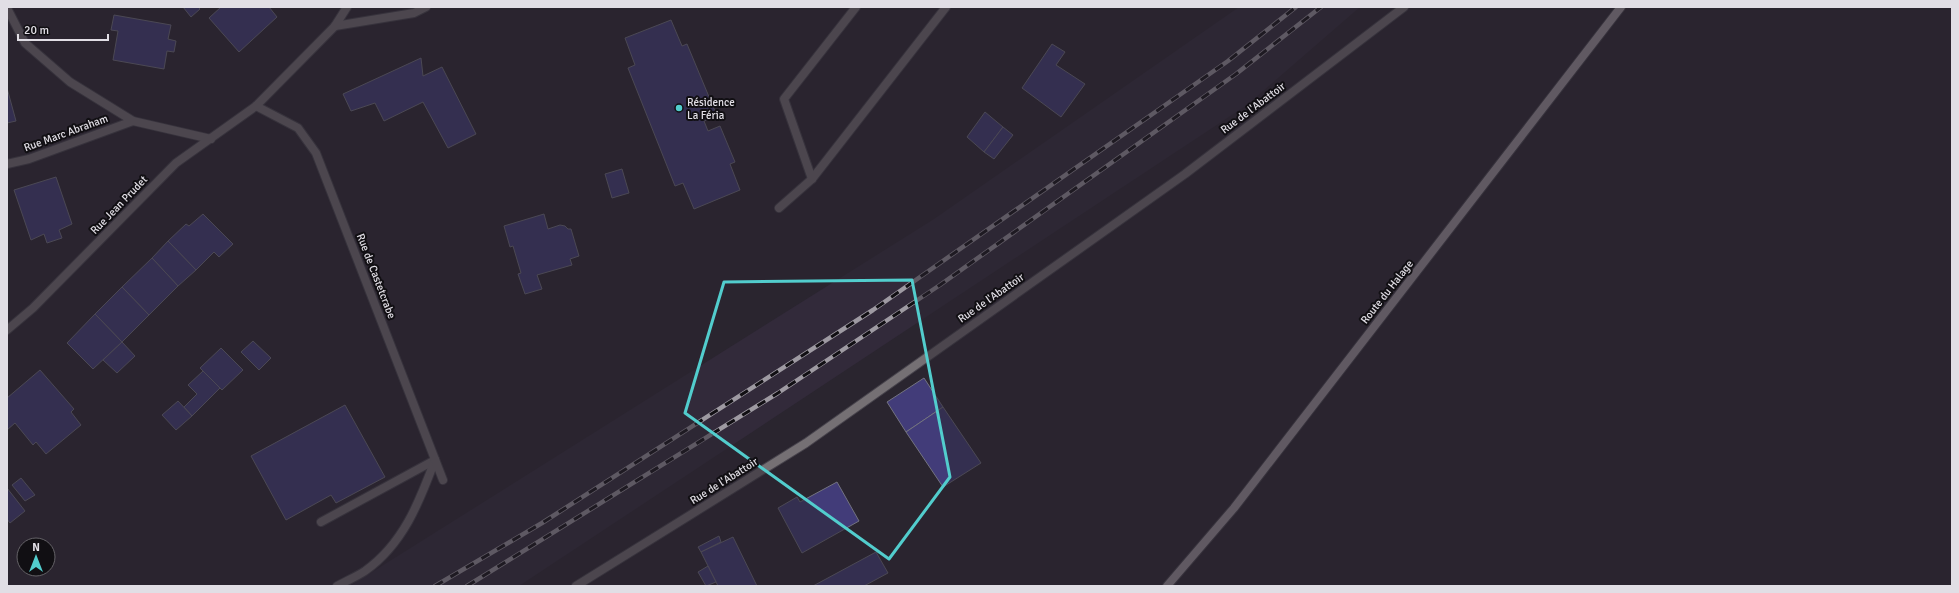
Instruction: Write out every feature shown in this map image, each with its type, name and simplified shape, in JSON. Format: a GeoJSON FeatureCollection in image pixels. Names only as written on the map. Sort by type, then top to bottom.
{"type":"FeatureCollection","features":[{"type":"Feature","properties":{"kind":"main road","name":"Route du Halage"},"geometry":{"type":"LineString","coordinates":[[1167,586],[1234,508],[1621,7]]}},
{"type":"Feature","properties":{"kind":"street","name":"Rue Jean Prudet"},"geometry":{"type":"LineString","coordinates":[[7,330],[33,308],[176,163],[256,106],[335,26],[347,7]]}},
{"type":"Feature","properties":{"kind":"street"},"geometry":{"type":"LineString","coordinates":[[335,26],[414,13],[426,7]]}},
{"type":"Feature","properties":{"kind":"street"},"geometry":{"type":"LineString","coordinates":[[812,179],[784,99],[856,7]]}},
{"type":"Feature","properties":{"kind":"street"},"geometry":{"type":"LineString","coordinates":[[779,208],[812,179],[946,7]]}},
{"type":"Feature","properties":{"kind":"street","name":"Rue de l'Abattoir"},"geometry":{"type":"LineString","coordinates":[[576,586],[806,443],[1184,174],[1404,7]]}},
{"type":"Feature","properties":{"kind":"street"},"geometry":{"type":"LineString","coordinates":[[7,8],[25,43],[70,82],[133,121],[210,139]]}},
{"type":"Feature","properties":{"kind":"street","name":"Rue de Castetcrabe"},"geometry":{"type":"LineString","coordinates":[[256,106],[298,128],[316,153],[443,480]]}},
{"type":"Feature","properties":{"kind":"street","name":"Rue Marc Abraham"},"geometry":{"type":"LineString","coordinates":[[7,164],[29,159],[133,121]]}},
{"type":"Feature","properties":{"kind":"street"},"geometry":{"type":"LineString","coordinates":[[321,522],[435,460]]}},
{"type":"Feature","properties":{"kind":"street"},"geometry":{"type":"LineString","coordinates":[[337,586],[365,571],[396,541],[417,507],[435,460]]}},
{"type":"Feature","properties":{"kind":"highlighted area"},"geometry":{"type":"Polygon","coordinates":[[[912,280],[950,477],[889,559],[685,413],[724,282],[912,280]]]}},
{"type":"Feature","properties":{"kind":"shaded area"},"geometry":{"type":"Polygon","coordinates":[[[1239,7],[1360,7],[1247,105],[519,586],[350,586],[934,219],[1239,7]]]}},
{"type":"Feature","properties":{"kind":"building"},"geometry":{"type":"Polygon","coordinates":[[[183,7],[198,7],[200,9],[191,17],[183,7]]]}},
{"type":"Feature","properties":{"kind":"building"},"geometry":{"type":"Polygon","coordinates":[[[221,7],[269,7],[277,17],[239,52],[209,18],[221,7]]]}},
{"type":"Feature","properties":{"kind":"building"},"geometry":{"type":"Polygon","coordinates":[[[114,15],[171,25],[168,39],[176,41],[174,52],[167,51],[164,69],[113,60],[118,31],[111,30],[114,15]]]}},
{"type":"Feature","properties":{"kind":"building","name":"Résidence La Féria"},"geometry":{"type":"Polygon","coordinates":[[[671,20],[682,46],[687,44],[717,116],[704,121],[708,131],[720,126],[735,162],[730,164],[740,190],[694,209],[683,183],[675,186],[628,68],[635,65],[625,38],[671,20]]]}},
{"type":"Feature","properties":{"kind":"building"},"geometry":{"type":"Polygon","coordinates":[[[1052,44],[1065,52],[1056,65],[1085,84],[1061,117],[1022,88],[1052,44]]]}},
{"type":"Feature","properties":{"kind":"building"},"geometry":{"type":"Polygon","coordinates":[[[421,58],[423,76],[442,67],[476,134],[448,148],[423,102],[384,121],[375,103],[351,111],[343,94],[421,58]]]}},
{"type":"Feature","properties":{"kind":"building"},"geometry":{"type":"Polygon","coordinates":[[[7,88],[16,121],[7,123],[7,88]]]}},
{"type":"Feature","properties":{"kind":"building"},"geometry":{"type":"Polygon","coordinates":[[[985,112],[1003,127],[984,152],[967,137],[985,112]]]}},
{"type":"Feature","properties":{"kind":"building"},"geometry":{"type":"Polygon","coordinates":[[[1003,127],[1013,135],[994,159],[984,152],[1003,127]]]}},
{"type":"Feature","properties":{"kind":"building"},"geometry":{"type":"Polygon","coordinates":[[[622,169],[629,193],[612,198],[605,174],[622,169]]]}},
{"type":"Feature","properties":{"kind":"building"},"geometry":{"type":"Polygon","coordinates":[[[56,177],[72,224],[59,230],[62,238],[47,243],[44,234],[31,240],[14,190],[56,177]]]}},
{"type":"Feature","properties":{"kind":"building"},"geometry":{"type":"Polygon","coordinates":[[[203,214],[233,244],[219,257],[214,252],[196,270],[168,241],[186,224],[189,226],[203,214]]]}},
{"type":"Feature","properties":{"kind":"building"},"geometry":{"type":"Polygon","coordinates":[[[544,214],[548,229],[560,225],[571,229],[579,256],[570,259],[572,265],[537,275],[542,289],[525,294],[518,274],[521,273],[513,246],[510,247],[504,226],[544,214]]]}},
{"type":"Feature","properties":{"kind":"building"},"geometry":{"type":"Polygon","coordinates":[[[168,241],[196,270],[178,286],[152,258],[168,241]]]}},
{"type":"Feature","properties":{"kind":"building"},"geometry":{"type":"Polygon","coordinates":[[[152,258],[178,286],[149,315],[122,287],[152,258]]]}},
{"type":"Feature","properties":{"kind":"building"},"geometry":{"type":"Polygon","coordinates":[[[122,287],[149,315],[122,342],[95,314],[122,287]]]}},
{"type":"Feature","properties":{"kind":"building"},"geometry":{"type":"Polygon","coordinates":[[[95,314],[122,342],[93,369],[67,343],[95,314]]]}},
{"type":"Feature","properties":{"kind":"building"},"geometry":{"type":"Polygon","coordinates":[[[253,341],[271,358],[259,370],[241,352],[253,341]]]}},
{"type":"Feature","properties":{"kind":"building"},"geometry":{"type":"Polygon","coordinates":[[[122,342],[135,356],[117,373],[103,360],[122,342]]]}},
{"type":"Feature","properties":{"kind":"building"},"geometry":{"type":"Polygon","coordinates":[[[221,348],[243,370],[222,390],[200,368],[221,348]]]}},
{"type":"Feature","properties":{"kind":"building"},"geometry":{"type":"Polygon","coordinates":[[[40,370],[74,409],[71,412],[81,425],[46,454],[36,442],[33,445],[15,423],[7,430],[7,398],[40,370]]]}},
{"type":"Feature","properties":{"kind":"building"},"geometry":{"type":"Polygon","coordinates":[[[203,371],[220,388],[192,416],[184,407],[197,394],[188,385],[203,371]]]}},
{"type":"Feature","properties":{"kind":"building"},"geometry":{"type":"Polygon","coordinates":[[[924,378],[943,407],[906,432],[887,402],[924,378]]]}},
{"type":"Feature","properties":{"kind":"building"},"geometry":{"type":"Polygon","coordinates":[[[178,401],[192,416],[176,430],[162,415],[178,401]]]}},
{"type":"Feature","properties":{"kind":"building"},"geometry":{"type":"Polygon","coordinates":[[[345,405],[385,477],[336,503],[331,495],[286,520],[251,456],[345,405]]]}},
{"type":"Feature","properties":{"kind":"building"},"geometry":{"type":"Polygon","coordinates":[[[943,407],[981,463],[943,487],[906,432],[943,407]]]}},
{"type":"Feature","properties":{"kind":"building"},"geometry":{"type":"Polygon","coordinates":[[[21,478],[35,495],[25,501],[12,485],[21,478]]]}},
{"type":"Feature","properties":{"kind":"building"},"geometry":{"type":"Polygon","coordinates":[[[837,482],[859,521],[802,553],[778,508],[797,497],[800,502],[837,482]]]}},
{"type":"Feature","properties":{"kind":"building"},"geometry":{"type":"Polygon","coordinates":[[[7,488],[25,511],[10,523],[7,519],[7,488]]]}},
{"type":"Feature","properties":{"kind":"building"},"geometry":{"type":"Polygon","coordinates":[[[719,536],[721,542],[701,552],[698,547],[719,536]]]}},
{"type":"Feature","properties":{"kind":"building"},"geometry":{"type":"Polygon","coordinates":[[[733,537],[757,586],[718,586],[701,552],[733,537]]]}},
{"type":"Feature","properties":{"kind":"building"},"geometry":{"type":"Polygon","coordinates":[[[876,552],[888,573],[864,586],[813,586],[876,552]]]}},
{"type":"Feature","properties":{"kind":"building"},"geometry":{"type":"Polygon","coordinates":[[[708,566],[716,582],[706,586],[698,572],[708,566]]]}},
{"type":"Feature","properties":{"kind":"railway"},"geometry":{"type":"LineString","coordinates":[[435,586],[542,523],[873,310],[1228,61],[1296,7]]}},
{"type":"Feature","properties":{"kind":"railway"},"geometry":{"type":"LineString","coordinates":[[467,586],[778,393],[940,285],[1236,74],[1321,7]]}},
{"type":"Feature","properties":{"kind":"place","name":"Résidence La Féria"},"geometry":{"type":"Point","coordinates":[679,108]}}]}
